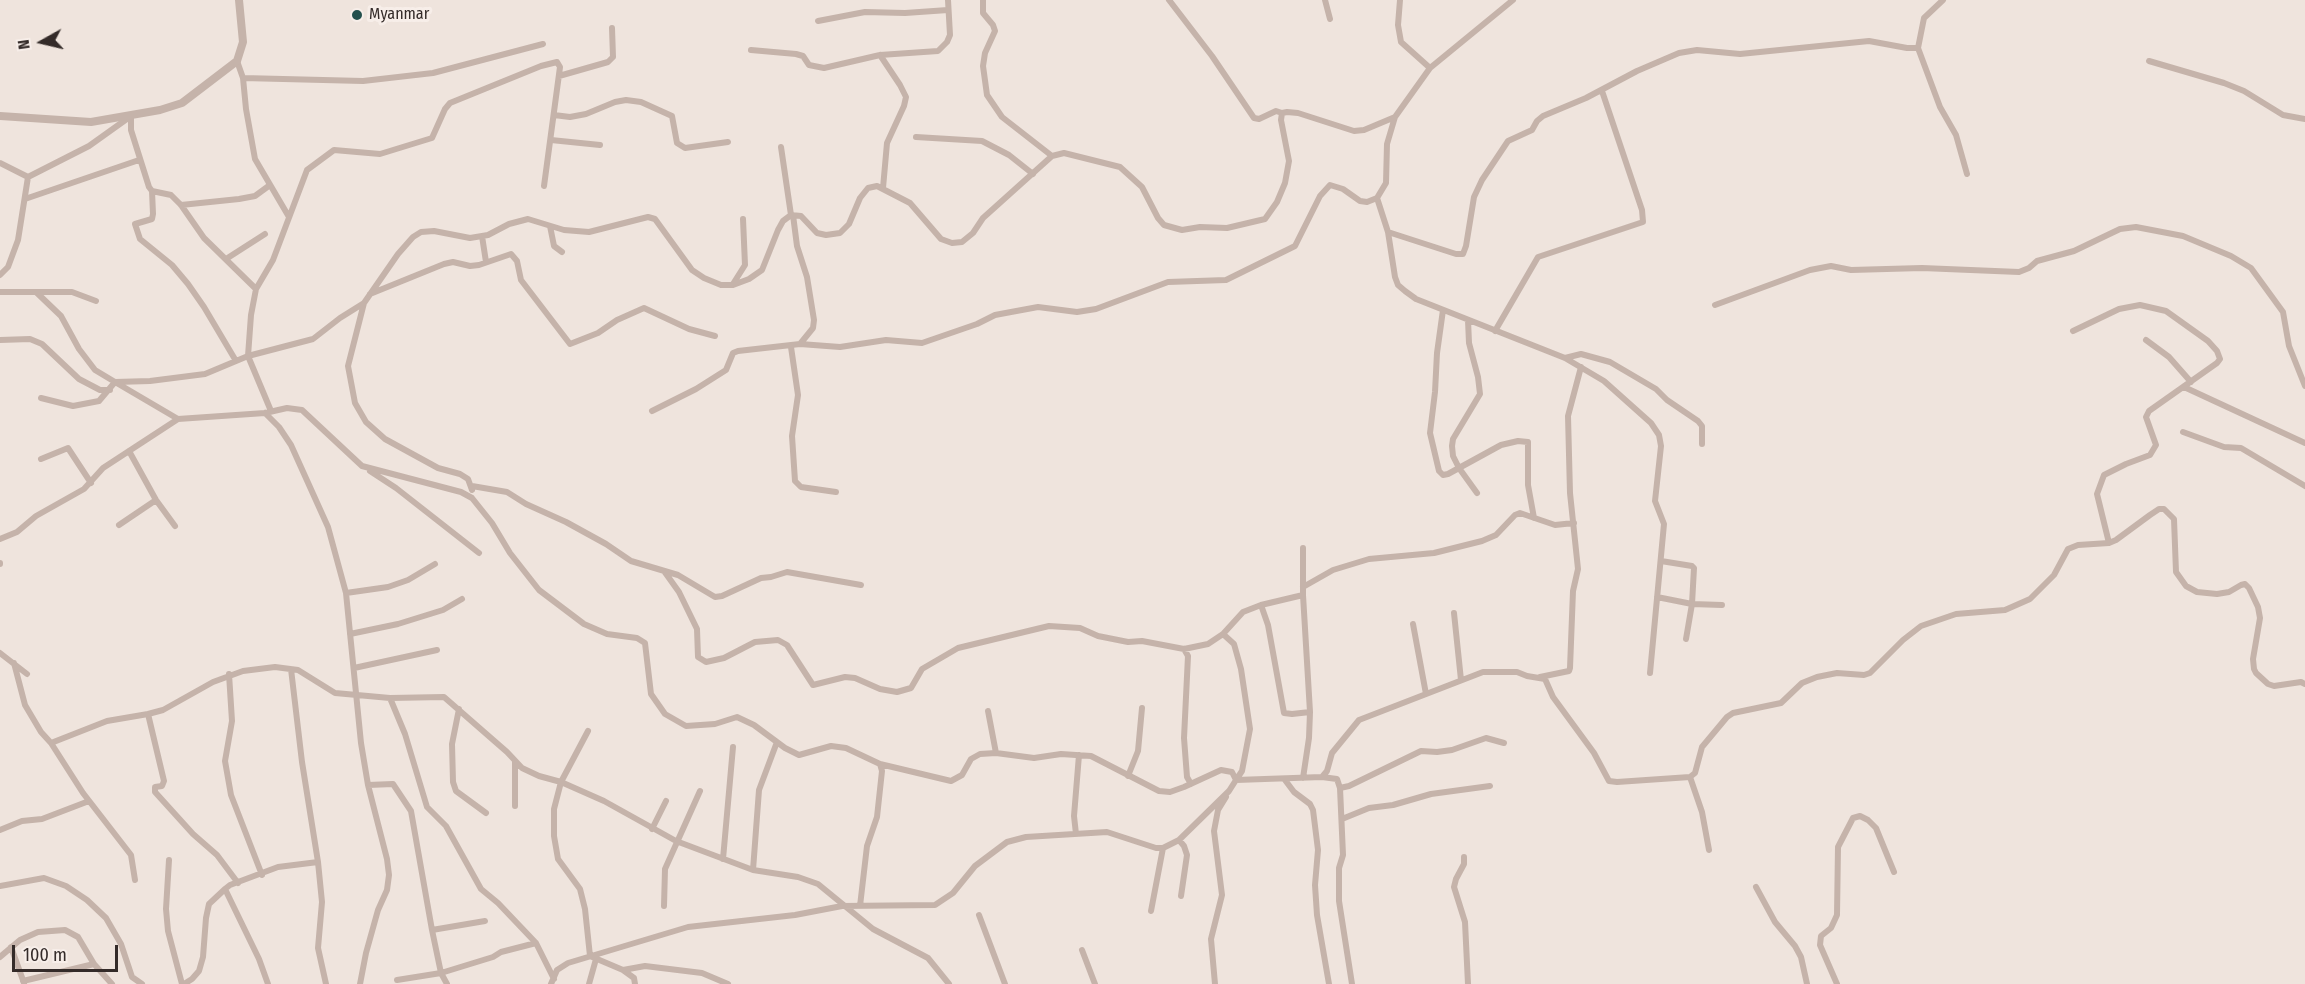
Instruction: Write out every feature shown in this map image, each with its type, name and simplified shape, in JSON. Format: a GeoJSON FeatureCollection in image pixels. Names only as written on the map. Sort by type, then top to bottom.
{"type":"FeatureCollection","features":[{"type":"Feature","properties":{"kind":"street"},"geometry":{"type":"LineString","coordinates":[[0,116],[91,122],[131,116],[182,103],[237,61],[243,42],[239,0]]}},
{"type":"Feature","properties":{"kind":"street"},"geometry":{"type":"LineString","coordinates":[[751,50],[795,54],[802,56],[809,65],[815,68],[880,55],[938,51],[944,48],[950,35],[948,0]]}},
{"type":"Feature","properties":{"kind":"street"},"geometry":{"type":"LineString","coordinates":[[983,0],[982,13],[993,25],[995,31],[985,53],[983,66],[987,95],[1002,117],[1053,156]]}},
{"type":"Feature","properties":{"kind":"street"},"geometry":{"type":"LineString","coordinates":[[1169,0],[1212,56],[1254,118],[1259,119],[1276,111],[1287,112],[1354,131],[1364,130],[1395,117]]}},
{"type":"Feature","properties":{"kind":"street"},"geometry":{"type":"LineString","coordinates":[[1325,0],[1330,19]]}},
{"type":"Feature","properties":{"kind":"street"},"geometry":{"type":"LineString","coordinates":[[1400,0],[1398,26],[1401,42],[1430,68]]}},
{"type":"Feature","properties":{"kind":"street"},"geometry":{"type":"LineString","coordinates":[[652,411],[696,389],[726,370],[733,353],[800,344],[840,346],[886,340],[922,343],[977,324],[995,315],[1038,307],[1077,312],[1096,309],[1168,282],[1226,280],[1294,246],[1320,196],[1330,185],[1343,189],[1360,201],[1367,202],[1377,198],[1386,183],[1387,144],[1395,117],[1430,68],[1513,0]]}},
{"type":"Feature","properties":{"kind":"street"},"geometry":{"type":"LineString","coordinates":[[1943,0],[1924,18],[1918,48],[1941,107],[1956,135],[1967,174]]}},
{"type":"Feature","properties":{"kind":"street"},"geometry":{"type":"LineString","coordinates":[[818,21],[865,12],[905,13],[948,10]]}},
{"type":"Feature","properties":{"kind":"street"},"geometry":{"type":"LineString","coordinates":[[559,75],[608,62],[613,57],[612,28]]}},
{"type":"Feature","properties":{"kind":"street"},"geometry":{"type":"LineString","coordinates":[[1388,232],[1456,254],[1463,254],[1474,197],[1482,180],[1508,141],[1532,130],[1543,116],[1602,91],[1637,71],[1679,53],[1691,50],[1740,54],[1869,41],[1918,48]]}},
{"type":"Feature","properties":{"kind":"street"},"geometry":{"type":"LineString","coordinates":[[243,78],[363,81],[433,74],[543,44]]}},
{"type":"Feature","properties":{"kind":"street"},"geometry":{"type":"LineString","coordinates":[[880,55],[906,97],[887,143],[883,188]]}},
{"type":"Feature","properties":{"kind":"street"},"geometry":{"type":"LineString","coordinates":[[237,61],[243,78],[255,159],[290,217]]}},
{"type":"Feature","properties":{"kind":"street"},"geometry":{"type":"LineString","coordinates":[[2150,61],[2224,83],[2244,91],[2283,115],[2305,119]]}},
{"type":"Feature","properties":{"kind":"street"},"geometry":{"type":"LineString","coordinates":[[360,984],[378,910],[387,890],[389,875],[387,859],[368,785],[346,593],[328,527],[291,445],[268,412],[248,356],[251,315],[256,289],[273,260],[307,170],[334,150],[380,154],[432,138],[445,109],[457,100],[557,62],[560,67],[544,186]]}},
{"type":"Feature","properties":{"kind":"street"},"geometry":{"type":"LineString","coordinates":[[1495,331],[1538,257],[1643,222],[1642,210],[1602,91]]}},
{"type":"Feature","properties":{"kind":"street"},"geometry":{"type":"LineString","coordinates":[[554,115],[570,117],[585,114],[615,102],[627,100],[641,102],[672,116],[677,143],[685,148],[728,142]]}},
{"type":"Feature","properties":{"kind":"street"},"geometry":{"type":"LineString","coordinates":[[472,498],[472,486],[468,479],[460,474],[438,468],[386,439],[366,422],[355,403],[348,366],[364,303],[398,254],[413,237],[422,232],[434,231],[470,238],[489,235],[508,224],[528,219],[564,230],[589,232],[641,218],[655,219],[692,270],[704,279],[721,285],[733,285],[749,279],[762,270],[783,221],[792,215],[801,216],[818,233],[826,235],[840,233],[849,225],[860,198],[868,188],[877,186],[910,203],[941,239],[952,243],[962,242],[973,233],[983,218],[1053,156],[1064,153],[1120,167],[1142,187],[1164,225],[1182,230],[1200,227],[1227,228],[1265,219],[1277,202],[1285,183],[1289,161],[1281,120],[1282,113]]}},
{"type":"Feature","properties":{"kind":"street"},"geometry":{"type":"LineString","coordinates":[[131,116],[131,130],[139,160],[152,191],[152,219],[135,224],[140,238],[172,265],[188,284],[236,361]]}},
{"type":"Feature","properties":{"kind":"street"},"geometry":{"type":"LineString","coordinates":[[28,177],[89,146],[131,116]]}},
{"type":"Feature","properties":{"kind":"street"},"geometry":{"type":"LineString","coordinates":[[916,137],[982,141],[1009,155],[1033,174]]}},
{"type":"Feature","properties":{"kind":"street"},"geometry":{"type":"LineString","coordinates":[[550,140],[600,146]]}},
{"type":"Feature","properties":{"kind":"street"},"geometry":{"type":"LineString","coordinates":[[781,147],[797,246],[807,277],[814,320],[813,328],[800,344]]}},
{"type":"Feature","properties":{"kind":"street"},"geometry":{"type":"LineString","coordinates":[[25,199],[139,160]]}},
{"type":"Feature","properties":{"kind":"street"},"geometry":{"type":"LineString","coordinates":[[0,164],[28,177]]}},
{"type":"Feature","properties":{"kind":"street"},"geometry":{"type":"LineString","coordinates":[[0,275],[8,267],[18,240],[28,177]]}},
{"type":"Feature","properties":{"kind":"street"},"geometry":{"type":"LineString","coordinates":[[182,205],[255,196],[270,185]]}},
{"type":"Feature","properties":{"kind":"street"},"geometry":{"type":"LineString","coordinates":[[152,191],[171,195],[182,205],[204,238],[256,289]]}},
{"type":"Feature","properties":{"kind":"street"},"geometry":{"type":"LineString","coordinates":[[1377,198],[1388,232],[1398,285],[1416,299],[1565,358],[1581,367],[1604,381],[1651,423],[1659,435],[1661,446],[1655,501],[1664,524],[1650,673]]}},
{"type":"Feature","properties":{"kind":"street"},"geometry":{"type":"LineString","coordinates":[[733,285],[745,265],[743,219]]}},
{"type":"Feature","properties":{"kind":"street"},"geometry":{"type":"LineString","coordinates":[[550,226],[554,246],[562,252]]}},
{"type":"Feature","properties":{"kind":"street"},"geometry":{"type":"LineString","coordinates":[[1715,304],[1810,270],[1831,266],[1851,270],[1922,268],[2019,272],[2029,268],[2037,261],[2074,251],[2120,230],[2136,227],[2183,236],[2231,256],[2252,268],[2283,312],[2289,346],[2305,386]]}},
{"type":"Feature","properties":{"kind":"street"},"geometry":{"type":"LineString","coordinates":[[226,259],[266,234]]}},
{"type":"Feature","properties":{"kind":"street"},"geometry":{"type":"LineString","coordinates":[[482,236],[486,262]]}},
{"type":"Feature","properties":{"kind":"street"},"geometry":{"type":"LineString","coordinates":[[369,294],[444,264],[453,262],[470,266],[514,255],[521,280],[570,344],[598,333],[617,320],[644,308],[689,329],[715,336]]}},
{"type":"Feature","properties":{"kind":"street"},"geometry":{"type":"LineString","coordinates":[[0,292],[72,292],[96,301]]}},
{"type":"Feature","properties":{"kind":"street"},"geometry":{"type":"LineString","coordinates":[[36,292],[61,316],[79,349],[95,370],[178,419]]}},
{"type":"Feature","properties":{"kind":"street"},"geometry":{"type":"LineString","coordinates":[[115,382],[150,381],[205,374],[248,356],[313,339],[364,303]]}},
{"type":"Feature","properties":{"kind":"street"},"geometry":{"type":"LineString","coordinates":[[2073,331],[2119,309],[2140,305],[2166,311],[2208,341],[2217,351],[2220,359],[2149,411],[2146,417],[2156,445],[2150,455],[2104,475],[2097,494],[2109,543]]}},
{"type":"Feature","properties":{"kind":"street"},"geometry":{"type":"LineString","coordinates":[[1443,310],[1430,433],[1439,471],[1443,475],[1501,445],[1518,441],[1528,442],[1528,485],[1534,518]]}},
{"type":"Feature","properties":{"kind":"street"},"geometry":{"type":"LineString","coordinates":[[1468,320],[1468,343],[1478,377],[1480,394],[1454,440],[1453,456],[1477,493]]}},
{"type":"Feature","properties":{"kind":"street"},"geometry":{"type":"LineString","coordinates":[[0,340],[30,339],[42,344],[79,379],[100,390],[110,390]]}},
{"type":"Feature","properties":{"kind":"street"},"geometry":{"type":"LineString","coordinates":[[2146,340],[2169,357],[2191,382]]}},
{"type":"Feature","properties":{"kind":"street"},"geometry":{"type":"LineString","coordinates":[[791,346],[798,395],[792,436],[795,481],[801,487],[836,492]]}},
{"type":"Feature","properties":{"kind":"street"},"geometry":{"type":"LineString","coordinates":[[1565,358],[1581,354],[1610,362],[1656,389],[1667,400],[1698,421],[1702,426],[1702,444]]}},
{"type":"Feature","properties":{"kind":"street"},"geometry":{"type":"LineString","coordinates":[[1539,677],[1569,671],[1570,668],[1573,591],[1578,569],[1570,493],[1568,416],[1581,367]]}},
{"type":"Feature","properties":{"kind":"street"},"geometry":{"type":"LineString","coordinates":[[41,398],[73,406],[99,401],[115,382]]}},
{"type":"Feature","properties":{"kind":"street"},"geometry":{"type":"LineString","coordinates":[[2184,387],[2305,443]]}},
{"type":"Feature","properties":{"kind":"street"},"geometry":{"type":"LineString","coordinates":[[0,539],[17,532],[36,516],[76,494],[91,483],[103,468],[178,419],[268,412],[287,408],[302,410],[362,466],[396,488],[479,553]]}},
{"type":"Feature","properties":{"kind":"street"},"geometry":{"type":"LineString","coordinates":[[2182,432],[2224,447],[2241,448],[2305,486]]}},
{"type":"Feature","properties":{"kind":"street"},"geometry":{"type":"LineString","coordinates":[[41,459],[68,448],[91,483]]}},
{"type":"Feature","properties":{"kind":"street"},"geometry":{"type":"LineString","coordinates":[[129,451],[156,500],[175,526]]}},
{"type":"Feature","properties":{"kind":"street"},"geometry":{"type":"LineString","coordinates":[[362,466],[461,492],[472,498],[538,590],[584,624],[607,634],[637,638],[645,643],[651,694],[665,714],[686,726],[715,724],[737,717],[754,725],[799,755],[831,746],[846,748],[880,764],[951,781],[962,776],[971,759],[980,754],[996,753],[1034,758],[1061,754],[1091,756],[1159,791],[1170,792],[1221,770],[1232,772],[1236,780]]}},
{"type":"Feature","properties":{"kind":"street"},"geometry":{"type":"LineString","coordinates":[[472,486],[507,492],[596,539],[632,561],[678,574],[714,597],[722,596],[761,578],[787,572],[861,585]]}},
{"type":"Feature","properties":{"kind":"street"},"geometry":{"type":"LineString","coordinates":[[119,525],[156,500]]}},
{"type":"Feature","properties":{"kind":"street"},"geometry":{"type":"LineString","coordinates":[[1322,777],[1327,771],[1332,753],[1359,720],[1483,672],[1517,672],[1545,679],[1553,697],[1594,753],[1609,781],[1690,777],[1695,773],[1702,747],[1733,713],[1781,703],[1802,683],[1816,677],[1837,673],[1864,675],[1870,673],[1903,640],[1921,626],[1956,614],[2005,610],[2030,599],[2054,575],[2068,549],[2078,545],[2109,543],[2150,514],[2164,509],[2174,519],[2176,572],[2186,586],[2197,592],[2217,594],[2229,592],[2245,584],[2249,588],[2258,607],[2260,618],[2253,659],[2256,674],[2274,686],[2301,682],[2305,684]]}},
{"type":"Feature","properties":{"kind":"street"},"geometry":{"type":"LineString","coordinates":[[1303,587],[1333,570],[1369,559],[1434,553],[1482,541],[1496,535],[1515,515],[1520,513],[1555,525],[1574,523]]}},
{"type":"Feature","properties":{"kind":"street"},"geometry":{"type":"LineString","coordinates":[[1303,548],[1303,595],[1310,712],[1303,778]]}},
{"type":"Feature","properties":{"kind":"street"},"geometry":{"type":"LineString","coordinates":[[1661,561],[1694,568],[1692,604],[1686,639]]}},
{"type":"Feature","properties":{"kind":"street"},"geometry":{"type":"LineString","coordinates":[[346,593],[388,587],[408,580],[435,564]]}},
{"type":"Feature","properties":{"kind":"street"},"geometry":{"type":"LineString","coordinates":[[664,571],[679,592],[697,629],[698,657],[706,662],[714,662],[755,642],[778,640],[787,645],[813,685],[845,677],[855,678],[880,689],[897,692],[911,688],[922,669],[958,648],[1049,626],[1080,628],[1098,636],[1184,649],[1208,644],[1223,634],[1243,612],[1261,605],[1303,595]]}},
{"type":"Feature","properties":{"kind":"street"},"geometry":{"type":"LineString","coordinates":[[1657,597],[1692,604],[1722,605]]}},
{"type":"Feature","properties":{"kind":"street"},"geometry":{"type":"LineString","coordinates":[[350,634],[398,624],[443,610],[462,599]]}},
{"type":"Feature","properties":{"kind":"street"},"geometry":{"type":"LineString","coordinates":[[1261,605],[1268,625],[1284,713],[1310,712]]}},
{"type":"Feature","properties":{"kind":"street"},"geometry":{"type":"LineString","coordinates":[[1454,614],[1461,681]]}},
{"type":"Feature","properties":{"kind":"street"},"geometry":{"type":"LineString","coordinates":[[1413,624],[1426,694]]}},
{"type":"Feature","properties":{"kind":"street"},"geometry":{"type":"LineString","coordinates":[[1215,984],[1211,939],[1222,895],[1214,831],[1218,810],[1242,771],[1250,729],[1241,669],[1233,645],[1223,634]]}},
{"type":"Feature","properties":{"kind":"street"},"geometry":{"type":"LineString","coordinates":[[1184,649],[1188,656],[1184,738],[1187,777],[1191,784]]}},
{"type":"Feature","properties":{"kind":"street"},"geometry":{"type":"LineString","coordinates":[[354,668],[437,650]]}},
{"type":"Feature","properties":{"kind":"street"},"geometry":{"type":"LineString","coordinates":[[0,653],[27,674]]}},
{"type":"Feature","properties":{"kind":"street"},"geometry":{"type":"LineString","coordinates":[[14,663],[25,705],[89,801],[131,855],[135,880]]}},
{"type":"Feature","properties":{"kind":"street"},"geometry":{"type":"LineString","coordinates":[[51,743],[107,721],[163,710],[229,674],[275,667],[298,670],[335,693],[390,698],[444,697],[522,768],[604,801],[676,841],[753,870],[798,877],[818,884],[873,930],[928,958],[949,984]]}},
{"type":"Feature","properties":{"kind":"street"},"geometry":{"type":"LineString","coordinates":[[291,669],[302,762],[318,862],[322,902],[318,948],[326,984]]}},
{"type":"Feature","properties":{"kind":"street"},"geometry":{"type":"LineString","coordinates":[[229,674],[232,721],[225,761],[231,795],[262,875]]}},
{"type":"Feature","properties":{"kind":"street"},"geometry":{"type":"LineString","coordinates":[[390,698],[405,734],[427,807],[446,826],[481,889],[498,903],[536,944],[552,981]]}},
{"type":"Feature","properties":{"kind":"street"},"geometry":{"type":"LineString","coordinates":[[1128,776],[1138,752],[1142,708]]}},
{"type":"Feature","properties":{"kind":"street"},"geometry":{"type":"LineString","coordinates":[[459,709],[452,744],[453,782],[456,791],[486,813]]}},
{"type":"Feature","properties":{"kind":"street"},"geometry":{"type":"LineString","coordinates":[[988,711],[996,753]]}},
{"type":"Feature","properties":{"kind":"street"},"geometry":{"type":"LineString","coordinates":[[148,714],[164,781],[162,786],[155,787],[154,792],[217,855],[238,883]]}},
{"type":"Feature","properties":{"kind":"street"},"geometry":{"type":"LineString","coordinates":[[588,731],[561,782],[554,809],[554,836],[558,859],[580,889],[585,909],[593,957],[589,984]]}},
{"type":"Feature","properties":{"kind":"street"},"geometry":{"type":"LineString","coordinates":[[1340,788],[1349,786],[1421,751],[1452,750],[1486,738],[1504,743]]}},
{"type":"Feature","properties":{"kind":"street"},"geometry":{"type":"LineString","coordinates":[[753,870],[759,790],[777,742]]}},
{"type":"Feature","properties":{"kind":"street"},"geometry":{"type":"LineString","coordinates":[[723,859],[733,747]]}},
{"type":"Feature","properties":{"kind":"street"},"geometry":{"type":"LineString","coordinates":[[1076,834],[1074,816],[1079,755]]}},
{"type":"Feature","properties":{"kind":"street"},"geometry":{"type":"LineString","coordinates":[[515,761],[515,806]]}},
{"type":"Feature","properties":{"kind":"street"},"geometry":{"type":"LineString","coordinates":[[860,906],[867,846],[877,817],[882,771],[880,764]]}},
{"type":"Feature","properties":{"kind":"street"},"geometry":{"type":"LineString","coordinates":[[1690,777],[1702,812],[1709,850]]}},
{"type":"Feature","properties":{"kind":"street"},"geometry":{"type":"LineString","coordinates":[[1236,780],[1335,778],[1340,788],[1342,819],[1343,855],[1339,868],[1339,901],[1352,984]]}},
{"type":"Feature","properties":{"kind":"street"},"geometry":{"type":"LineString","coordinates":[[1285,780],[1294,792],[1310,804],[1313,810],[1318,850],[1315,885],[1317,915],[1329,984]]}},
{"type":"Feature","properties":{"kind":"street"},"geometry":{"type":"LineString","coordinates":[[368,785],[393,784],[411,811],[432,930],[441,973],[447,984]]}},
{"type":"Feature","properties":{"kind":"street"},"geometry":{"type":"LineString","coordinates":[[1342,819],[1369,808],[1431,794],[1490,786]]}},
{"type":"Feature","properties":{"kind":"street"},"geometry":{"type":"LineString","coordinates":[[664,906],[665,869],[700,791]]}},
{"type":"Feature","properties":{"kind":"street"},"geometry":{"type":"LineString","coordinates":[[552,981],[556,970],[568,963],[688,927],[795,915],[842,906],[935,905],[953,893],[975,866],[1007,842],[1026,837],[1107,832],[1156,848],[1163,848],[1179,840],[1229,791]]}},
{"type":"Feature","properties":{"kind":"street"},"geometry":{"type":"LineString","coordinates":[[0,830],[22,821],[42,819],[89,801]]}},
{"type":"Feature","properties":{"kind":"street"},"geometry":{"type":"LineString","coordinates":[[652,829],[666,801]]}},
{"type":"Feature","properties":{"kind":"street"},"geometry":{"type":"LineString","coordinates":[[1837,984],[1820,945],[1821,936],[1832,928],[1837,915],[1838,847],[1853,818],[1860,816],[1876,828],[1894,872]]}},
{"type":"Feature","properties":{"kind":"street"},"geometry":{"type":"LineString","coordinates":[[1179,840],[1187,855],[1181,896]]}},
{"type":"Feature","properties":{"kind":"street"},"geometry":{"type":"LineString","coordinates":[[1151,911],[1163,848]]}},
{"type":"Feature","properties":{"kind":"street"},"geometry":{"type":"LineString","coordinates":[[1464,857],[1464,864],[1454,887],[1465,922],[1468,984]]}},
{"type":"Feature","properties":{"kind":"street"},"geometry":{"type":"LineString","coordinates":[[169,860],[166,909],[168,931],[183,984],[192,980],[199,971],[203,957],[209,904],[225,889],[278,867],[318,862]]}},
{"type":"Feature","properties":{"kind":"street"},"geometry":{"type":"LineString","coordinates":[[0,886],[44,878],[66,886],[87,900],[106,918],[121,944],[132,977],[142,984]]}},
{"type":"Feature","properties":{"kind":"street"},"geometry":{"type":"LineString","coordinates":[[1756,887],[1775,922],[1801,957],[1807,984]]}},
{"type":"Feature","properties":{"kind":"street"},"geometry":{"type":"LineString","coordinates":[[225,889],[268,984]]}},
{"type":"Feature","properties":{"kind":"street"},"geometry":{"type":"LineString","coordinates":[[979,915],[1005,984]]}},
{"type":"Feature","properties":{"kind":"street"},"geometry":{"type":"LineString","coordinates":[[432,930],[485,921]]}},
{"type":"Feature","properties":{"kind":"street"},"geometry":{"type":"LineString","coordinates":[[0,957],[20,940],[39,932],[64,930],[78,937],[94,964],[112,984]]}},
{"type":"Feature","properties":{"kind":"street"},"geometry":{"type":"LineString","coordinates":[[397,980],[441,973],[493,957],[501,952],[536,944]]}},
{"type":"Feature","properties":{"kind":"street"},"geometry":{"type":"LineString","coordinates":[[11,947],[23,983],[94,964]]}},
{"type":"Feature","properties":{"kind":"street"},"geometry":{"type":"LineString","coordinates":[[1082,950],[1095,984]]}},
{"type":"Feature","properties":{"kind":"street"},"geometry":{"type":"LineString","coordinates":[[593,957],[623,970],[634,978],[635,984]]}},
{"type":"Feature","properties":{"kind":"street"},"geometry":{"type":"LineString","coordinates":[[623,970],[645,966],[702,973],[728,984]]}},
{"type":"Feature","properties":{"kind":"place","name":"Myanmar"},"geometry":{"type":"Point","coordinates":[357,15]}}]}
